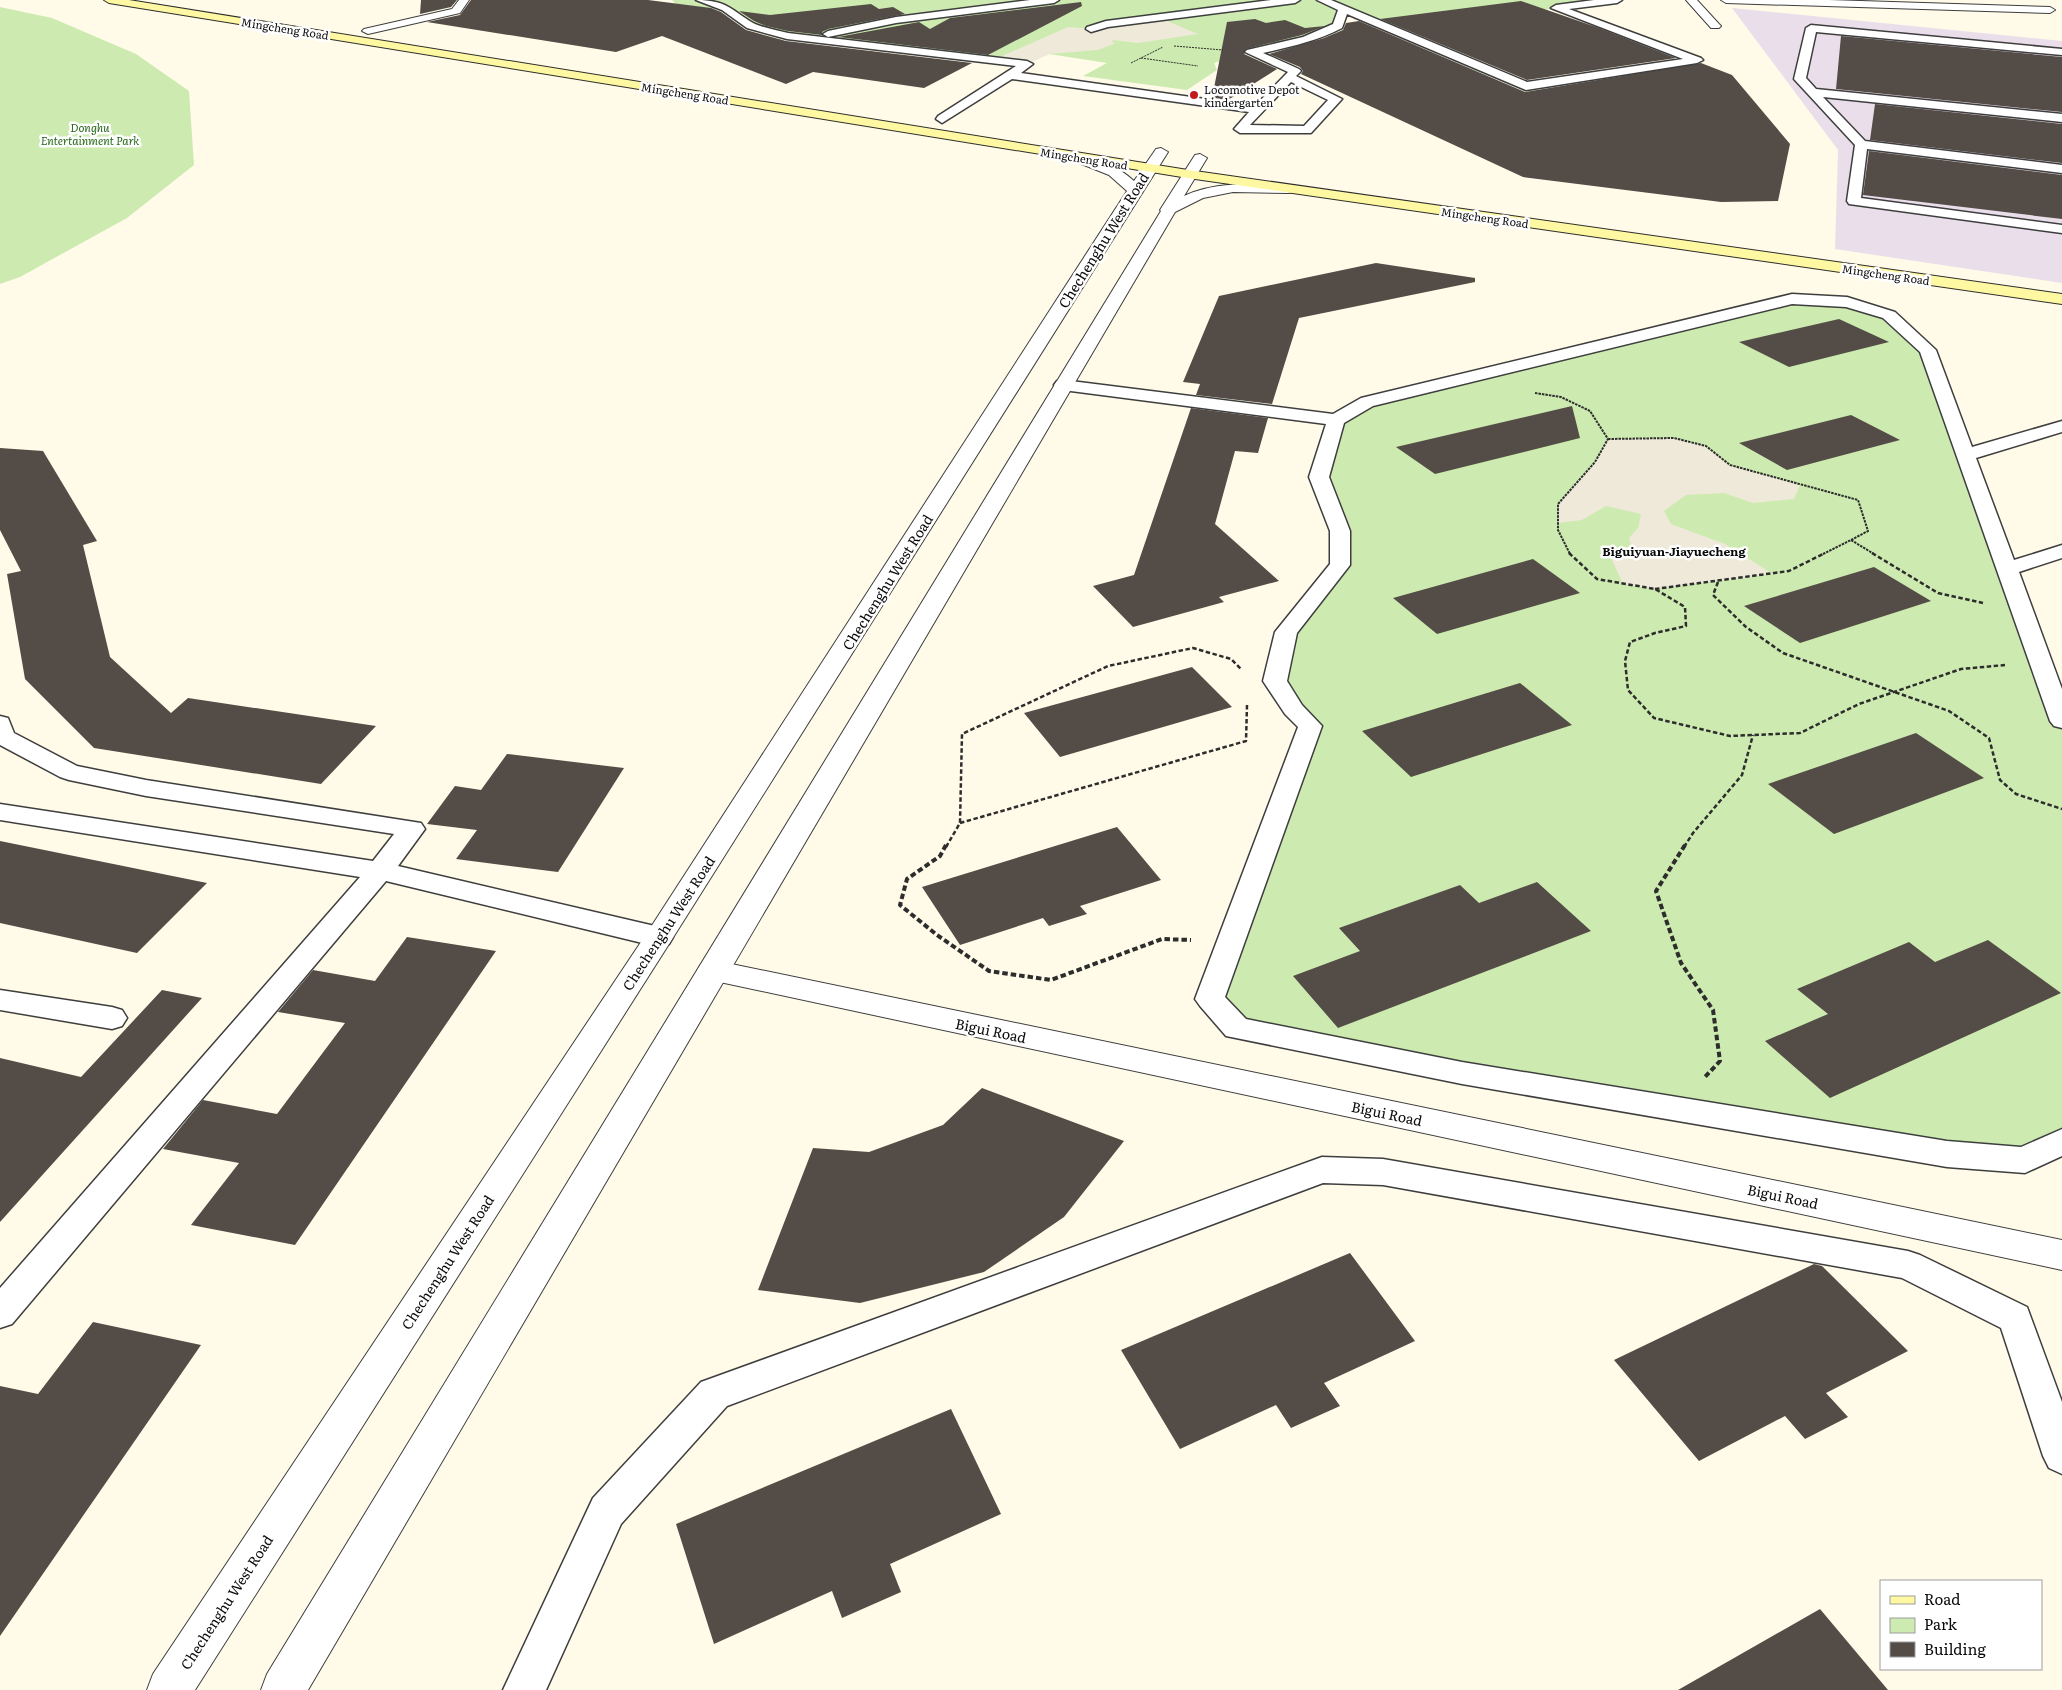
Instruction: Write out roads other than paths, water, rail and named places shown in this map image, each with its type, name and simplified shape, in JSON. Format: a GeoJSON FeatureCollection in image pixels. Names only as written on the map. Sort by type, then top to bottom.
{"type":"FeatureCollection","features":[{"type":"Feature","properties":{"kind":"main road","name":"Mingcheng Road"},"geometry":{"type":"LineString","coordinates":[[110,0],[1074,156],[1172,162],[1288,189],[2062,299]]}},
{"type":"Feature","properties":{"kind":"main road","name":"Mingcheng Road"},"geometry":{"type":"LineString","coordinates":[[166,0],[745,89]]}},
{"type":"Feature","properties":{"kind":"main road"},"geometry":{"type":"LineString","coordinates":[[937,118],[961,122]]}},
{"type":"Feature","properties":{"kind":"street"},"geometry":{"type":"LineString","coordinates":[[368,31],[456,11],[464,0]]}},
{"type":"Feature","properties":{"kind":"street"},"geometry":{"type":"LineString","coordinates":[[1691,0],[1715,26]]}},
{"type":"Feature","properties":{"kind":"street"},"geometry":{"type":"LineString","coordinates":[[1726,0],[2050,10]]}},
{"type":"Feature","properties":{"kind":"street"},"geometry":{"type":"LineString","coordinates":[[283,1690],[1167,210],[1172,162],[1123,177],[1111,169],[1074,156]]}},
{"type":"Feature","properties":{"kind":"street","name":"Chechenghu West Road"},"geometry":{"type":"LineString","coordinates":[[169,1690],[659,937],[1172,162]]}},
{"type":"Feature","properties":{"kind":"street"},"geometry":{"type":"LineString","coordinates":[[1167,210],[1199,194],[1233,188],[1288,189]]}},
{"type":"Feature","properties":{"kind":"street","name":"Bigui Road"},"geometry":{"type":"LineString","coordinates":[[712,971],[2062,1255]]}},
{"type":"Feature","properties":{"kind":"lane"},"geometry":{"type":"LineString","coordinates":[[701,0],[726,8],[751,26],[787,36],[1028,64],[937,118]]}},
{"type":"Feature","properties":{"kind":"lane"},"geometry":{"type":"LineString","coordinates":[[970,0],[986,8]]}},
{"type":"Feature","properties":{"kind":"lane"},"geometry":{"type":"LineString","coordinates":[[811,38],[896,20],[1054,0]]}},
{"type":"Feature","properties":{"kind":"lane"},"geometry":{"type":"LineString","coordinates":[[1091,29],[1106,24],[1295,0]]}},
{"type":"Feature","properties":{"kind":"lane"},"geometry":{"type":"LineString","coordinates":[[1322,0],[1526,86],[1697,60],[1556,8],[1617,0]]}},
{"type":"Feature","properties":{"kind":"lane"},"geometry":{"type":"LineString","coordinates":[[1289,77],[1336,99],[1307,130],[1240,129],[1294,71],[1251,52],[1292,44],[1321,35],[1338,26],[1343,9]]}},
{"type":"Feature","properties":{"kind":"lane"},"geometry":{"type":"LineString","coordinates":[[2062,52],[1811,28],[1800,79],[1861,144],[2062,169]]}},
{"type":"Feature","properties":{"kind":"lane"},"geometry":{"type":"LineString","coordinates":[[1024,66],[1123,79]]}},
{"type":"Feature","properties":{"kind":"lane"},"geometry":{"type":"LineString","coordinates":[[1011,74],[1259,110]]}},
{"type":"Feature","properties":{"kind":"lane"},"geometry":{"type":"LineString","coordinates":[[1813,92],[2062,118]]}},
{"type":"Feature","properties":{"kind":"lane"},"geometry":{"type":"LineString","coordinates":[[1861,144],[1854,201],[2062,229]]}},
{"type":"Feature","properties":{"kind":"lane"},"geometry":{"type":"LineString","coordinates":[[1062,384],[1336,420],[1367,402],[1792,299],[1847,302],[1889,315],[1928,350],[2062,721]]}},
{"type":"Feature","properties":{"kind":"lane"},"geometry":{"type":"LineString","coordinates":[[1336,420],[1320,478],[1340,531],[1340,565],[1286,632],[1275,681],[1293,709],[1310,726],[1210,999],[1237,1028],[1462,1073],[1946,1154],[2025,1160],[2062,1141]]}},
{"type":"Feature","properties":{"kind":"lane"},"geometry":{"type":"LineString","coordinates":[[1966,455],[2062,426]]}},
{"type":"Feature","properties":{"kind":"lane"},"geometry":{"type":"LineString","coordinates":[[2007,569],[2062,551]]}},
{"type":"Feature","properties":{"kind":"lane"},"geometry":{"type":"LineString","coordinates":[[0,723],[3,737],[69,772],[146,788],[412,829],[380,871],[0,1313]]}},
{"type":"Feature","properties":{"kind":"lane"},"geometry":{"type":"LineString","coordinates":[[0,812],[380,871],[659,937]]}},
{"type":"Feature","properties":{"kind":"lane"},"geometry":{"type":"LineString","coordinates":[[0,1000],[112,1018]]}},
{"type":"Feature","properties":{"kind":"lane"},"geometry":{"type":"LineString","coordinates":[[524,1690],[607,1511],[714,1394],[1322,1170],[1383,1172],[1908,1265],[2015,1318],[2062,1456]]}},
{"type":"Feature","properties":{"kind":"place","name":"Locomotive Depot kindergarten"},"geometry":{"type":"Point","coordinates":[1194,95]}},
{"type":"Feature","properties":{"kind":"district","name":"Biguiyuan-Jiayuecheng"},"geometry":{"type":"Point","coordinates":[1674,551]}},
{"type":"Feature","properties":{"kind":"park label","name":"Donghu Entertainment Park"},"geometry":{"type":"Point","coordinates":[90,133]}}]}
